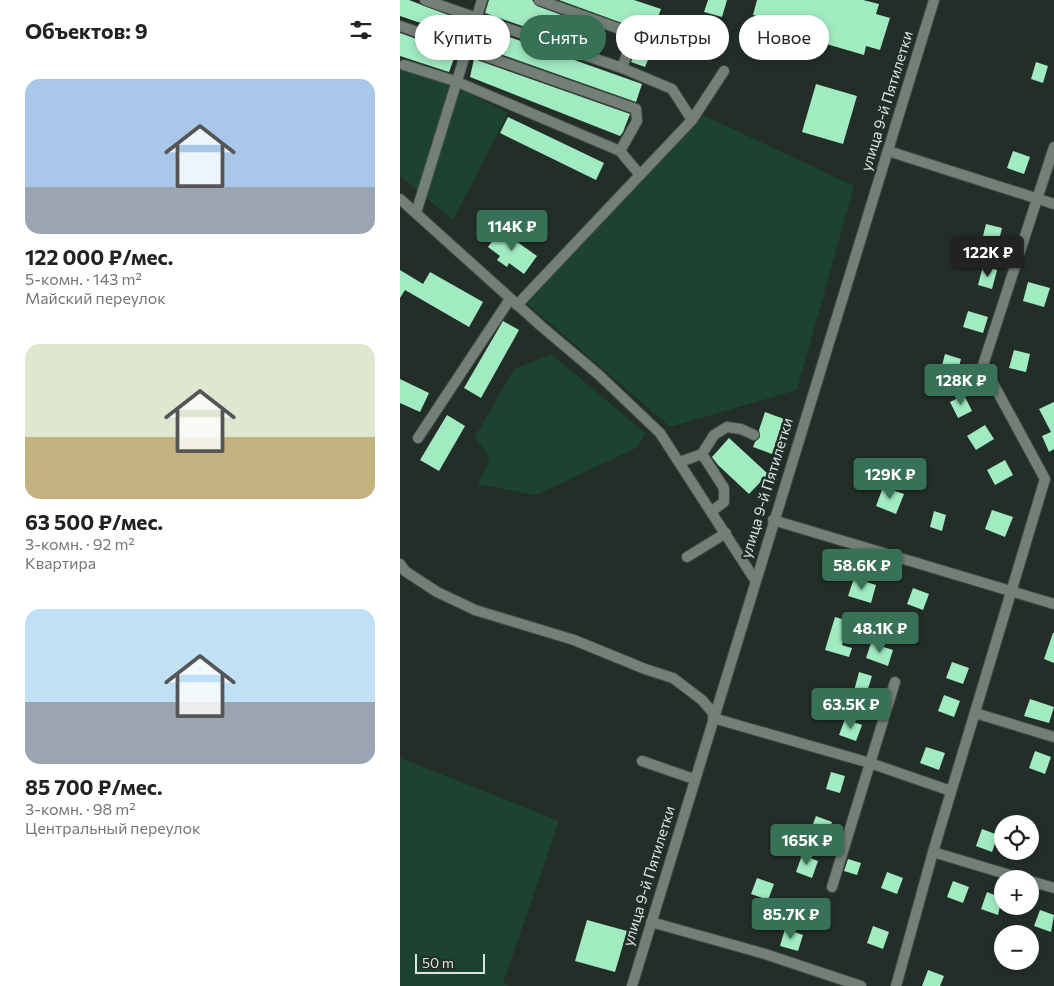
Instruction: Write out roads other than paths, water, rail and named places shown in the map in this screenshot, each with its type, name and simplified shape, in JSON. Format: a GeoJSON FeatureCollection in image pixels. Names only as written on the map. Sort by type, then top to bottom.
{"type":"FeatureCollection","features":[{"type":"Feature","properties":{"kind":"street"},"geometry":{"type":"LineString","coordinates":[[425,0],[468,15]]}},
{"type":"Feature","properties":{"kind":"street"},"geometry":{"type":"LineString","coordinates":[[477,15],[482,0]]}},
{"type":"Feature","properties":{"kind":"street"},"geometry":{"type":"LineString","coordinates":[[539,0],[634,34],[622,68]]}},
{"type":"Feature","properties":{"kind":"street","name":"улица 9-й Пятилетки"},"geometry":{"type":"LineString","coordinates":[[632,986],[773,520],[934,0]]}},
{"type":"Feature","properties":{"kind":"street"},"geometry":{"type":"LineString","coordinates":[[400,26],[415,31]]}},
{"type":"Feature","properties":{"kind":"street"},"geometry":{"type":"LineString","coordinates":[[510,30],[622,68],[672,89],[692,120]]}},
{"type":"Feature","properties":{"kind":"street"},"geometry":{"type":"LineString","coordinates":[[416,213],[462,60]]}},
{"type":"Feature","properties":{"kind":"street"},"geometry":{"type":"LineString","coordinates":[[496,60],[636,109],[637,121],[620,152]]}},
{"type":"Feature","properties":{"kind":"street"},"geometry":{"type":"LineString","coordinates":[[404,65],[456,81],[620,152],[640,175]]}},
{"type":"Feature","properties":{"kind":"street"},"geometry":{"type":"LineString","coordinates":[[418,438],[513,302],[692,120],[724,71]]}},
{"type":"Feature","properties":{"kind":"street"},"geometry":{"type":"LineString","coordinates":[[896,986],[933,852],[1045,479],[984,364],[1054,147]]}},
{"type":"Feature","properties":{"kind":"street"},"geometry":{"type":"LineString","coordinates":[[888,151],[1054,204]]}},
{"type":"Feature","properties":{"kind":"street"},"geometry":{"type":"LineString","coordinates":[[400,199],[513,302],[599,375],[660,433],[755,580]]}},
{"type":"Feature","properties":{"kind":"street"},"geometry":{"type":"LineString","coordinates":[[680,462],[702,454],[714,435],[727,427],[741,429],[754,436]]}},
{"type":"Feature","properties":{"kind":"street"},"geometry":{"type":"LineString","coordinates":[[702,454],[725,494],[724,502],[712,511]]}},
{"type":"Feature","properties":{"kind":"street"},"geometry":{"type":"LineString","coordinates":[[773,520],[1054,604]]}},
{"type":"Feature","properties":{"kind":"street"},"geometry":{"type":"LineString","coordinates":[[687,557],[726,533]]}},
{"type":"Feature","properties":{"kind":"street"},"geometry":{"type":"LineString","coordinates":[[400,564],[405,571],[437,592],[475,610],[574,640],[645,669],[673,678],[702,700],[714,716],[870,763],[951,791]]}},
{"type":"Feature","properties":{"kind":"street"},"geometry":{"type":"LineString","coordinates":[[832,887],[895,682]]}},
{"type":"Feature","properties":{"kind":"street"},"geometry":{"type":"LineString","coordinates":[[975,713],[1054,737]]}},
{"type":"Feature","properties":{"kind":"street"},"geometry":{"type":"LineString","coordinates":[[642,761],[694,779]]}},
{"type":"Feature","properties":{"kind":"street"},"geometry":{"type":"LineString","coordinates":[[933,852],[994,870]]}},
{"type":"Feature","properties":{"kind":"street"},"geometry":{"type":"LineString","coordinates":[[1039,884],[1054,888]]}},
{"type":"Feature","properties":{"kind":"street"},"geometry":{"type":"LineString","coordinates":[[651,922],[766,954],[861,986]]}}]}
